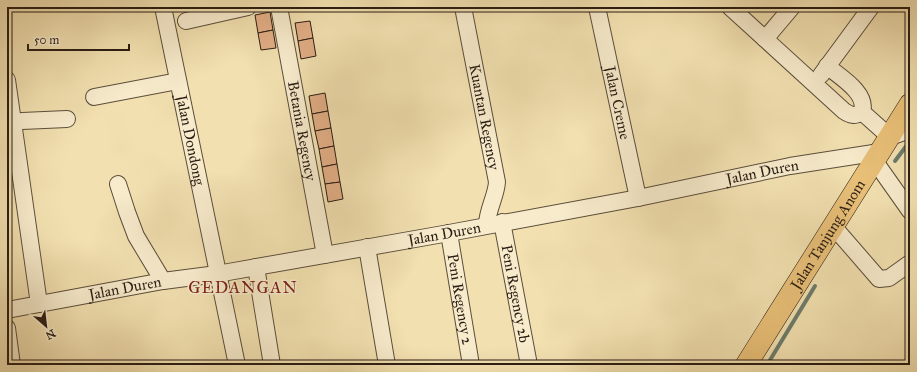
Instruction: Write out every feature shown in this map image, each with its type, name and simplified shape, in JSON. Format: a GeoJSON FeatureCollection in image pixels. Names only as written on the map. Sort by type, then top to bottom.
{"type":"FeatureCollection","features":[{"type":"Feature","properties":{"kind":"main road","name":"Jalan Tanjung Anom"},"geometry":{"type":"LineString","coordinates":[[746,365],[910,104]]}},
{"type":"Feature","properties":{"kind":"street","name":"Jalan Dondong"},"geometry":{"type":"LineString","coordinates":[[163,7],[236,365]]}},
{"type":"Feature","properties":{"kind":"street"},"geometry":{"type":"LineString","coordinates":[[186,21],[248,7]]}},
{"type":"Feature","properties":{"kind":"street","name":"Betania Regency"},"geometry":{"type":"LineString","coordinates":[[279,7],[325,255]]}},
{"type":"Feature","properties":{"kind":"street","name":"Kuantan Regency"},"geometry":{"type":"LineString","coordinates":[[463,7],[497,182],[494,201],[487,217],[494,224]]}},
{"type":"Feature","properties":{"kind":"street","name":"Jalan Creme"},"geometry":{"type":"LineString","coordinates":[[597,7],[638,198]]}},
{"type":"Feature","properties":{"kind":"street"},"geometry":{"type":"LineString","coordinates":[[730,7],[813,84],[850,115],[857,115],[862,112]]}},
{"type":"Feature","properties":{"kind":"street"},"geometry":{"type":"LineString","coordinates":[[765,39],[792,7]]}},
{"type":"Feature","properties":{"kind":"street"},"geometry":{"type":"LineString","coordinates":[[813,84],[871,7]]}},
{"type":"Feature","properties":{"kind":"street"},"geometry":{"type":"LineString","coordinates":[[827,66],[860,95],[864,103],[862,112],[910,211]]}},
{"type":"Feature","properties":{"kind":"street"},"geometry":{"type":"LineString","coordinates":[[7,80],[10,124],[39,304]]}},
{"type":"Feature","properties":{"kind":"street"},"geometry":{"type":"LineString","coordinates":[[94,97],[178,80]]}},
{"type":"Feature","properties":{"kind":"street"},"geometry":{"type":"LineString","coordinates":[[10,124],[67,119]]}},
{"type":"Feature","properties":{"kind":"street","name":"Jalan Duren"},"geometry":{"type":"LineString","coordinates":[[7,310],[163,281],[217,274],[449,233],[638,198],[790,166],[881,149],[910,130]]}},
{"type":"Feature","properties":{"kind":"street"},"geometry":{"type":"LineString","coordinates":[[118,184],[139,242],[163,281]]}},
{"type":"Feature","properties":{"kind":"street","name":"Peni Regency 2b"},"geometry":{"type":"LineString","coordinates":[[494,224],[529,365]]}},
{"type":"Feature","properties":{"kind":"street"},"geometry":{"type":"LineString","coordinates":[[833,226],[879,279],[889,278],[910,263]]}},
{"type":"Feature","properties":{"kind":"street","name":"Peni Regency 2"},"geometry":{"type":"LineString","coordinates":[[449,233],[471,365]]}},
{"type":"Feature","properties":{"kind":"street"},"geometry":{"type":"LineString","coordinates":[[367,247],[388,365]]}},
{"type":"Feature","properties":{"kind":"street"},"geometry":{"type":"LineString","coordinates":[[256,267],[272,365]]}},
{"type":"Feature","properties":{"kind":"street"},"geometry":{"type":"LineString","coordinates":[[7,328],[12,365]]}},
{"type":"Feature","properties":{"kind":"building"},"geometry":{"type":"Polygon","coordinates":[[[270,12],[273,30],[258,33],[255,15],[270,12]]]}},
{"type":"Feature","properties":{"kind":"building"},"geometry":{"type":"Polygon","coordinates":[[[310,21],[313,38],[298,41],[295,23],[310,21]]]}},
{"type":"Feature","properties":{"kind":"building"},"geometry":{"type":"Polygon","coordinates":[[[273,30],[276,48],[261,50],[258,33],[273,30]]]}},
{"type":"Feature","properties":{"kind":"building"},"geometry":{"type":"Polygon","coordinates":[[[313,38],[316,56],[301,59],[298,41],[313,38]]]}},
{"type":"Feature","properties":{"kind":"building"},"geometry":{"type":"Polygon","coordinates":[[[325,93],[328,111],[312,114],[309,96],[325,93]]]}},
{"type":"Feature","properties":{"kind":"building"},"geometry":{"type":"Polygon","coordinates":[[[328,111],[331,128],[315,131],[312,114],[328,111]]]}},
{"type":"Feature","properties":{"kind":"building"},"geometry":{"type":"Polygon","coordinates":[[[331,128],[334,146],[319,149],[315,131],[331,128]]]}},
{"type":"Feature","properties":{"kind":"building"},"geometry":{"type":"Polygon","coordinates":[[[334,146],[337,164],[322,167],[319,149],[334,146]]]}},
{"type":"Feature","properties":{"kind":"building"},"geometry":{"type":"Polygon","coordinates":[[[337,164],[340,182],[325,184],[322,167],[337,164]]]}},
{"type":"Feature","properties":{"kind":"building"},"geometry":{"type":"Polygon","coordinates":[[[340,182],[343,199],[328,202],[325,184],[340,182]]]}},
{"type":"Feature","properties":{"kind":"waterway"},"geometry":{"type":"LineString","coordinates":[[895,161],[910,141]]}},
{"type":"Feature","properties":{"kind":"waterway"},"geometry":{"type":"LineString","coordinates":[[767,365],[815,286]]}},
{"type":"Feature","properties":{"kind":"district","name":"GEDANGAN"},"geometry":{"type":"Point","coordinates":[243,287]}}]}
